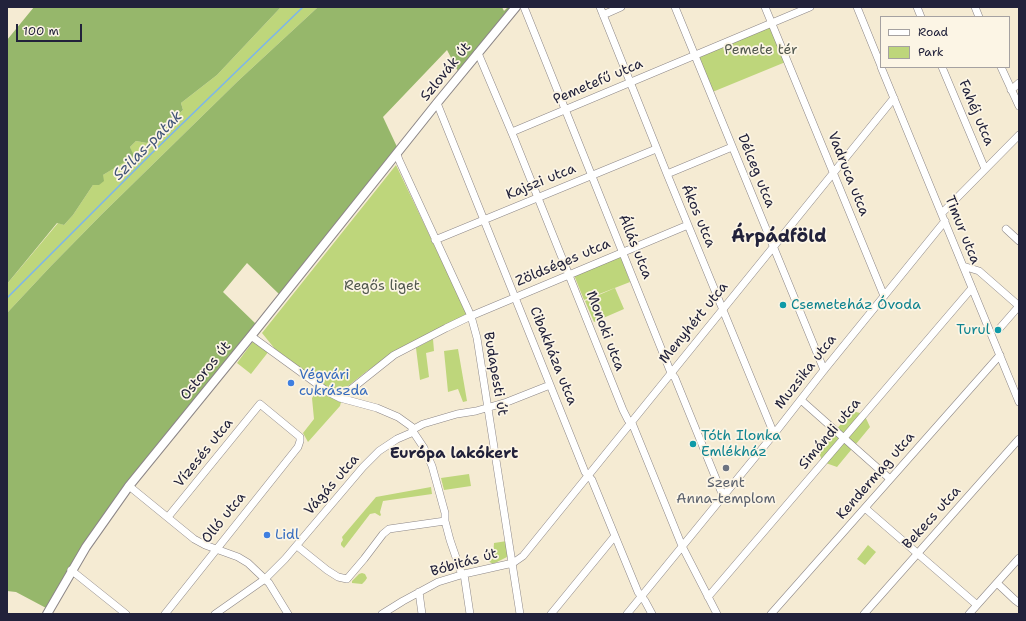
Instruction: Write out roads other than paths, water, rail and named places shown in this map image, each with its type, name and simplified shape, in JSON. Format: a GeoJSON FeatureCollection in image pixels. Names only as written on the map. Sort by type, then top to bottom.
{"type":"FeatureCollection","features":[{"type":"Feature","properties":{"kind":"main road","name":"Szlovák út"},"geometry":{"type":"LineString","coordinates":[[397,154],[516,7]]}},
{"type":"Feature","properties":{"kind":"main road","name":"Ostoros út"},"geometry":{"type":"LineString","coordinates":[[47,614],[72,570],[97,531],[129,486],[397,154]]}},
{"type":"Feature","properties":{"kind":"street","name":"Állás utca"},"geometry":{"type":"LineString","coordinates":[[524,7],[671,373],[675,378],[723,496]]}},
{"type":"Feature","properties":{"kind":"street","name":"Ákos utca"},"geometry":{"type":"LineString","coordinates":[[600,7],[656,149],[774,434]]}},
{"type":"Feature","properties":{"kind":"street"},"geometry":{"type":"LineString","coordinates":[[603,15],[621,7]]}},
{"type":"Feature","properties":{"kind":"street"},"geometry":{"type":"LineString","coordinates":[[675,7],[695,55],[810,7]]}},
{"type":"Feature","properties":{"kind":"street"},"geometry":{"type":"LineString","coordinates":[[765,7],[772,23]]}},
{"type":"Feature","properties":{"kind":"street","name":"Timur utca"},"geometry":{"type":"LineString","coordinates":[[857,7],[880,64]]}},
{"type":"Feature","properties":{"kind":"street"},"geometry":{"type":"LineString","coordinates":[[917,7],[922,16]]}},
{"type":"Feature","properties":{"kind":"street","name":"Vadruca utca"},"geometry":{"type":"LineString","coordinates":[[772,23],[884,296]]}},
{"type":"Feature","properties":{"kind":"street","name":"Monoki utca"},"geometry":{"type":"LineString","coordinates":[[478,53],[512,132],[623,410],[628,420],[632,423],[682,546],[717,614]]}},
{"type":"Feature","properties":{"kind":"street","name":"Pemetefű utca"},"geometry":{"type":"LineString","coordinates":[[512,132],[695,55]]}},
{"type":"Feature","properties":{"kind":"street","name":"Délceg utca"},"geometry":{"type":"LineString","coordinates":[[695,55],[824,370]]}},
{"type":"Feature","properties":{"kind":"street","name":"Timur utca"},"geometry":{"type":"LineString","coordinates":[[881,68],[1018,397]]}},
{"type":"Feature","properties":{"kind":"street","name":"Fahéj utca"},"geometry":{"type":"LineString","coordinates":[[942,68],[985,170]]}},
{"type":"Feature","properties":{"kind":"street"},"geometry":{"type":"LineString","coordinates":[[1001,68],[1019,106]]}},
{"type":"Feature","properties":{"kind":"street"},"geometry":{"type":"LineString","coordinates":[[1011,90],[1019,83]]}},
{"type":"Feature","properties":{"kind":"street","name":"Menyhért utca"},"geometry":{"type":"LineString","coordinates":[[513,563],[523,556],[589,476],[773,246],[894,98]]}},
{"type":"Feature","properties":{"kind":"street","name":"Cibakháza utca"},"geometry":{"type":"LineString","coordinates":[[437,103],[585,472],[592,480],[614,537],[638,592],[642,596],[652,614]]}},
{"type":"Feature","properties":{"kind":"street"},"geometry":{"type":"LineString","coordinates":[[942,213],[1019,135]]}},
{"type":"Feature","properties":{"kind":"street"},"geometry":{"type":"LineString","coordinates":[[667,174],[732,147]]}},
{"type":"Feature","properties":{"kind":"street","name":"Kajszi utca"},"geometry":{"type":"LineString","coordinates":[[435,240],[656,149]]}},
{"type":"Feature","properties":{"kind":"street","name":"Budapesti út"},"geometry":{"type":"LineString","coordinates":[[397,154],[471,316],[481,360],[520,614]]}},
{"type":"Feature","properties":{"kind":"street","name":"Muzsika utca"},"geometry":{"type":"LineString","coordinates":[[627,614],[945,221]]}},
{"type":"Feature","properties":{"kind":"street","name":"Zöldséges utca"},"geometry":{"type":"LineString","coordinates":[[340,398],[394,355],[471,316],[688,225]]}},
{"type":"Feature","properties":{"kind":"street"},"geometry":{"type":"LineString","coordinates":[[1006,229],[1019,241]]}},
{"type":"Feature","properties":{"kind":"street"},"geometry":{"type":"LineString","coordinates":[[963,266],[979,271],[1019,306],[1000,329]]}},
{"type":"Feature","properties":{"kind":"street","name":"Simándi utca"},"geometry":{"type":"LineString","coordinates":[[708,597],[972,288]]}},
{"type":"Feature","properties":{"kind":"street"},"geometry":{"type":"LineString","coordinates":[[251,336],[318,386],[340,398],[377,408],[398,417],[412,427],[412,430],[424,448],[430,461],[445,521],[463,574],[470,614]]}},
{"type":"Feature","properties":{"kind":"street","name":"Kendermag utca"},"geometry":{"type":"LineString","coordinates":[[771,614],[1000,355]]}},
{"type":"Feature","properties":{"kind":"street","name":"Vágás utca"},"geometry":{"type":"LineString","coordinates":[[215,614],[265,579],[286,559],[364,467],[379,451],[398,438],[411,433],[412,430],[423,424],[440,418],[476,411],[507,402],[550,385]]}},
{"type":"Feature","properties":{"kind":"street"},"geometry":{"type":"LineString","coordinates":[[801,400],[890,479]]}},
{"type":"Feature","properties":{"kind":"street","name":"Vízesés utca"},"geometry":{"type":"LineString","coordinates":[[168,517],[260,404],[300,437]]}},
{"type":"Feature","properties":{"kind":"street","name":"Olló utca"},"geometry":{"type":"LineString","coordinates":[[165,614],[298,447],[300,437]]}},
{"type":"Feature","properties":{"kind":"street","name":"Bekecs utca"},"geometry":{"type":"LineString","coordinates":[[864,614],[1019,439]]}},
{"type":"Feature","properties":{"kind":"street"},"geometry":{"type":"LineString","coordinates":[[129,486],[194,539],[205,545],[238,557],[248,563],[269,583],[288,614]]}},
{"type":"Feature","properties":{"kind":"street"},"geometry":{"type":"LineString","coordinates":[[865,508],[977,605]]}},
{"type":"Feature","properties":{"kind":"street"},"geometry":{"type":"LineString","coordinates":[[297,546],[327,570],[338,577],[346,579],[364,559],[383,534],[389,529],[445,521]]}},
{"type":"Feature","properties":{"kind":"street"},"geometry":{"type":"LineString","coordinates":[[551,614],[614,537]]}},
{"type":"Feature","properties":{"kind":"street"},"geometry":{"type":"LineString","coordinates":[[969,614],[1019,558]]}},
{"type":"Feature","properties":{"kind":"street","name":"Bóbitás út"},"geometry":{"type":"LineString","coordinates":[[382,614],[438,582],[463,574],[513,563]]}},
{"type":"Feature","properties":{"kind":"street"},"geometry":{"type":"LineString","coordinates":[[72,570],[126,614]]}},
{"type":"Feature","properties":{"kind":"street"},"geometry":{"type":"LineString","coordinates":[[997,583],[1019,603]]}},
{"type":"Feature","properties":{"kind":"street"},"geometry":{"type":"LineString","coordinates":[[419,592],[422,614]]}},
{"type":"Feature","properties":{"kind":"waterway","name":"Szilas-patak"},"geometry":{"type":"LineString","coordinates":[[7,298],[152,153],[303,7]]}},
{"type":"Feature","properties":{"kind":"place","name":"Csemeteház Óvoda"},"geometry":{"type":"Point","coordinates":[783,305]}},
{"type":"Feature","properties":{"kind":"place","name":"Turul"},"geometry":{"type":"Point","coordinates":[998,330]}},
{"type":"Feature","properties":{"kind":"place","name":"Végvári cukrászda"},"geometry":{"type":"Point","coordinates":[291,383]}},
{"type":"Feature","properties":{"kind":"place","name":"Tóth Ilonka Emlékház"},"geometry":{"type":"Point","coordinates":[693,444]}},
{"type":"Feature","properties":{"kind":"place","name":"Szent Anna-templom"},"geometry":{"type":"Point","coordinates":[726,468]}},
{"type":"Feature","properties":{"kind":"place","name":"Lidl"},"geometry":{"type":"Point","coordinates":[267,535]}},
{"type":"Feature","properties":{"kind":"district","name":"Árpádföld"},"geometry":{"type":"Point","coordinates":[779,237]}},
{"type":"Feature","properties":{"kind":"district","name":"Európa lakókert"},"geometry":{"type":"Point","coordinates":[454,454]}},
{"type":"Feature","properties":{"kind":"park label","name":"Pemete tér"},"geometry":{"type":"Point","coordinates":[761,50]}},
{"type":"Feature","properties":{"kind":"park label","name":"Regős liget"},"geometry":{"type":"Point","coordinates":[382,286]}}]}
